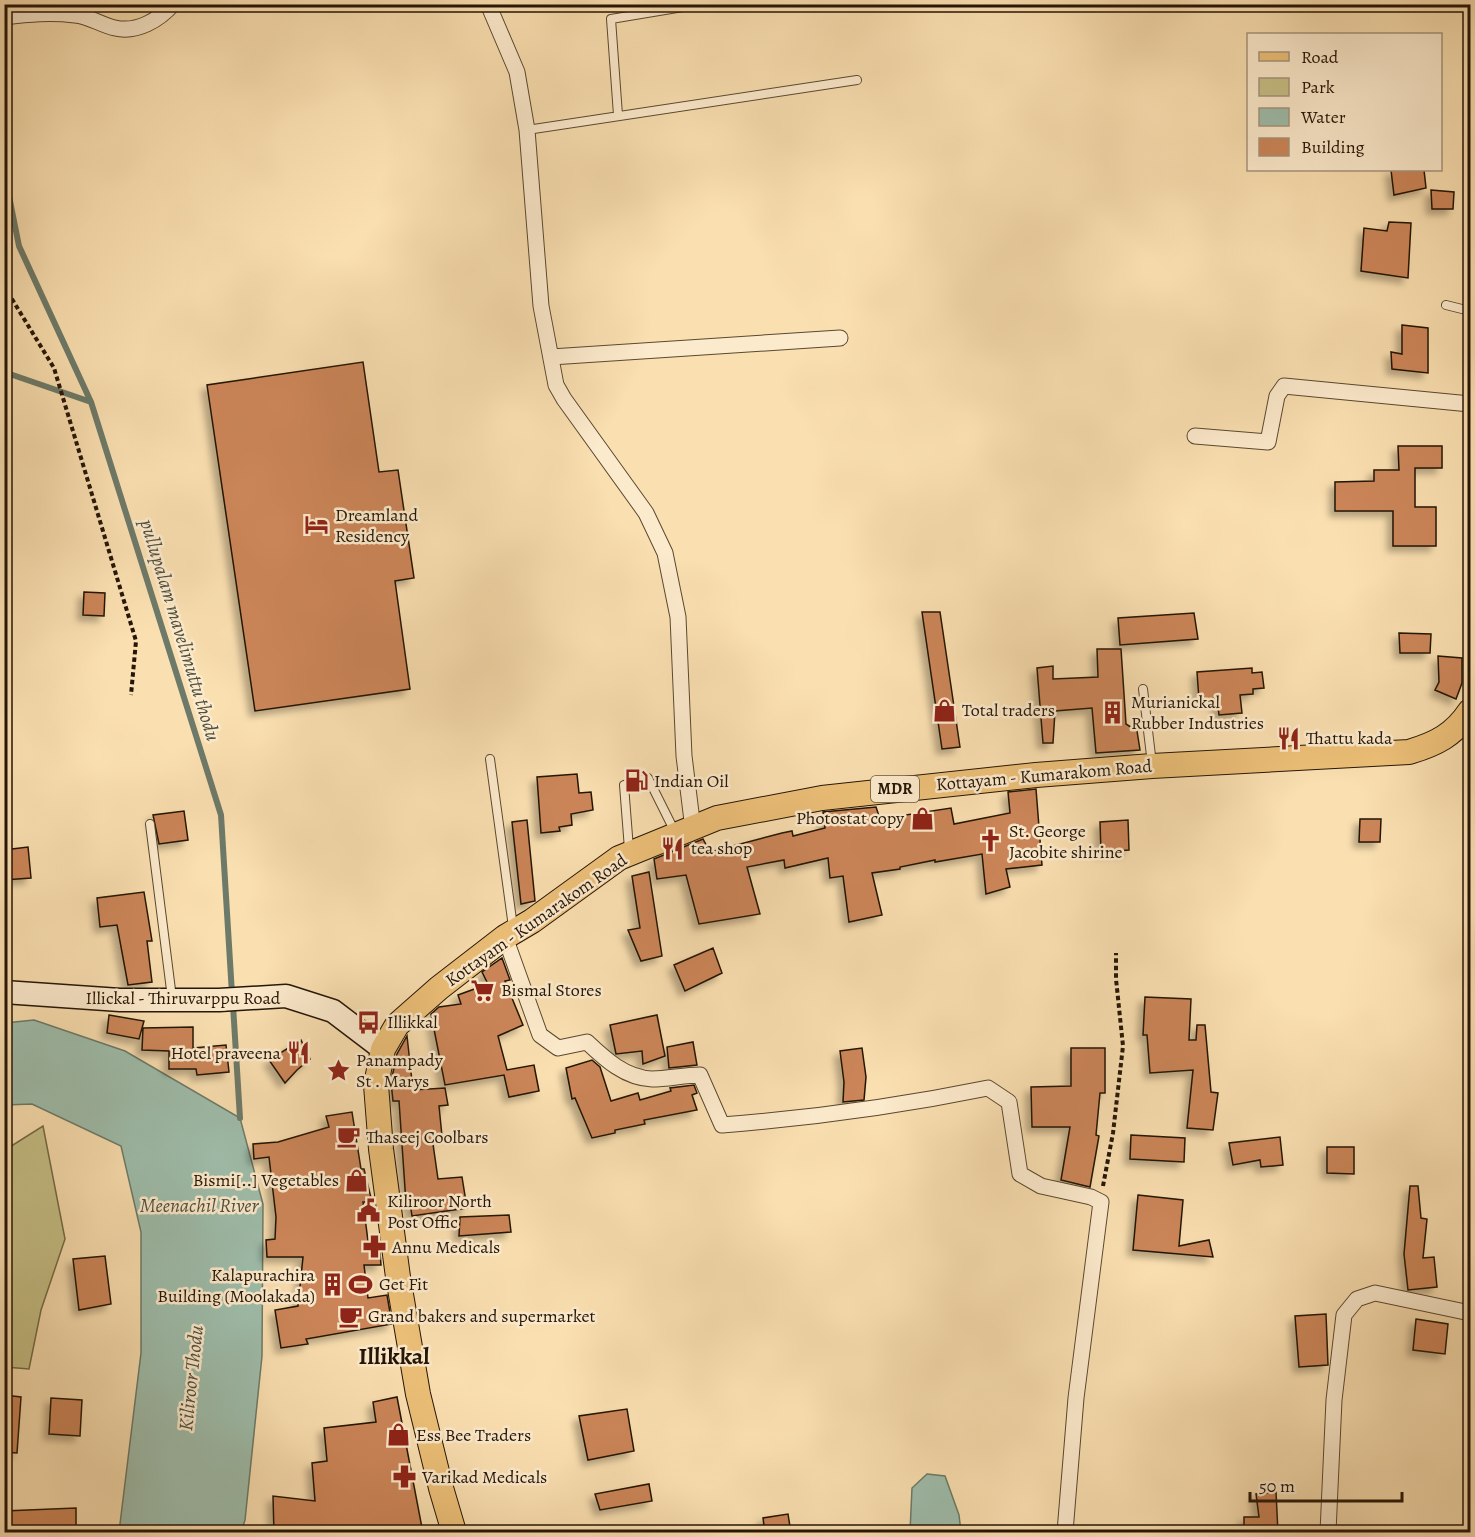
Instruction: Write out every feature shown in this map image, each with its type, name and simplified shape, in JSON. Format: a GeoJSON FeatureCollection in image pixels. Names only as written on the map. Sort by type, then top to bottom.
{"type":"FeatureCollection","features":[{"type":"Feature","properties":{"kind":"main road","name":"Kottayam - Kumarakom Road"},"geometry":{"type":"LineString","coordinates":[[454,1533],[418,1394],[398,1277],[381,1149],[376,1085],[383,1049],[397,1025],[439,988],[510,934],[619,858],[717,818],[822,798],[1036,775],[1152,765],[1409,752],[1437,743],[1463,723],[1470,711]]}},
{"type":"Feature","properties":{"kind":"main road","name":"Illickal - Thiruvarppu Road"},"geometry":{"type":"LineString","coordinates":[[4,992],[120,1000],[286,996],[333,1011],[383,1049]]}},
{"type":"Feature","properties":{"kind":"street"},"geometry":{"type":"LineString","coordinates":[[4,17],[47,12],[79,15],[117,29],[142,27],[162,17],[173,4]]}},
{"type":"Feature","properties":{"kind":"street"},"geometry":{"type":"LineString","coordinates":[[488,4],[517,72],[527,130],[541,306],[556,385],[646,513],[665,553],[678,617],[685,832]]}},
{"type":"Feature","properties":{"kind":"street"},"geometry":{"type":"LineString","coordinates":[[551,357],[840,338]]}},
{"type":"Feature","properties":{"kind":"street"},"geometry":{"type":"LineString","coordinates":[[1195,436],[1268,442],[1277,396],[1284,386],[1470,404]]}},
{"type":"Feature","properties":{"kind":"street"},"geometry":{"type":"LineString","coordinates":[[510,934],[540,1035],[558,1048],[587,1042],[605,1059],[625,1072],[651,1079],[700,1075],[722,1125],[800,1119],[988,1088],[1009,1102],[1020,1174],[1041,1186],[1091,1197],[1101,1202],[1076,1398],[1065,1533]]}},
{"type":"Feature","properties":{"kind":"street"},"geometry":{"type":"LineString","coordinates":[[1328,1533],[1334,1400],[1344,1315],[1357,1299],[1375,1293],[1470,1313]]}},
{"type":"Feature","properties":{"kind":"lane"},"geometry":{"type":"LineString","coordinates":[[618,115],[611,19],[701,4]]}},
{"type":"Feature","properties":{"kind":"lane"},"geometry":{"type":"LineString","coordinates":[[527,130],[856,80]]}},
{"type":"Feature","properties":{"kind":"lane"},"geometry":{"type":"LineString","coordinates":[[1446,305],[1470,311]]}},
{"type":"Feature","properties":{"kind":"lane"},"geometry":{"type":"LineString","coordinates":[[1143,690],[1152,765]]}},
{"type":"Feature","properties":{"kind":"lane"},"geometry":{"type":"LineString","coordinates":[[490,759],[510,934]]}},
{"type":"Feature","properties":{"kind":"lane"},"geometry":{"type":"LineString","coordinates":[[629,853],[624,785],[648,778],[685,832]]}},
{"type":"Feature","properties":{"kind":"lane"},"geometry":{"type":"LineString","coordinates":[[150,824],[172,999]]}},
{"type":"Feature","properties":{"kind":"path"},"geometry":{"type":"LineString","coordinates":[[4,286],[54,368],[136,641],[131,695]]}},
{"type":"Feature","properties":{"kind":"path"},"geometry":{"type":"LineString","coordinates":[[1101,1202],[1113,1133],[1123,1046],[1116,979],[1116,954]]}},
{"type":"Feature","properties":{"kind":"green space"},"geometry":{"type":"Polygon","coordinates":[[[43,1126],[65,1239],[41,1310],[29,1369],[5,1367],[5,1150],[43,1126]]]}},
{"type":"Feature","properties":{"kind":"water","name":"Meenachil River"},"geometry":{"type":"Polygon","coordinates":[[[34,1020],[125,1051],[240,1118],[263,1204],[262,1356],[245,1520],[241,1532],[119,1532],[141,1353],[141,1232],[121,1146],[32,1104],[5,1105],[5,1023],[34,1020]]]}},
{"type":"Feature","properties":{"kind":"water"},"geometry":{"type":"Polygon","coordinates":[[[927,1474],[945,1476],[959,1515],[961,1532],[910,1532],[912,1488],[927,1474]]]}},
{"type":"Feature","properties":{"kind":"building"},"geometry":{"type":"Polygon","coordinates":[[[1391,171],[1424,171],[1426,188],[1394,195],[1391,171]]]}},
{"type":"Feature","properties":{"kind":"building"},"geometry":{"type":"Polygon","coordinates":[[[1431,190],[1454,192],[1453,209],[1432,209],[1431,190]]]}},
{"type":"Feature","properties":{"kind":"building"},"geometry":{"type":"Polygon","coordinates":[[[1389,222],[1411,223],[1408,278],[1361,271],[1364,228],[1387,231],[1389,222]]]}},
{"type":"Feature","properties":{"kind":"building"},"geometry":{"type":"Polygon","coordinates":[[[1402,325],[1428,328],[1428,373],[1392,369],[1391,352],[1402,354],[1402,325]]]}},
{"type":"Feature","properties":{"kind":"building","name":"Dreamland Residency"},"geometry":{"type":"Polygon","coordinates":[[[363,362],[379,472],[398,470],[414,578],[395,581],[410,689],[255,711],[207,385],[363,362]]]}},
{"type":"Feature","properties":{"kind":"building"},"geometry":{"type":"Polygon","coordinates":[[[1398,446],[1442,446],[1442,468],[1415,468],[1415,507],[1436,507],[1436,546],[1393,546],[1393,511],[1335,511],[1335,482],[1374,481],[1374,470],[1399,470],[1398,446]]]}},
{"type":"Feature","properties":{"kind":"building"},"geometry":{"type":"Polygon","coordinates":[[[84,592],[105,593],[104,616],[83,615],[84,592]]]}},
{"type":"Feature","properties":{"kind":"building"},"geometry":{"type":"Polygon","coordinates":[[[922,612],[940,612],[960,747],[942,749],[922,612]]]}},
{"type":"Feature","properties":{"kind":"building","name":"Murianickal Rubber Industries"},"geometry":{"type":"Polygon","coordinates":[[[1194,613],[1198,639],[1120,645],[1118,618],[1194,613]]]}},
{"type":"Feature","properties":{"kind":"building"},"geometry":{"type":"Polygon","coordinates":[[[1399,633],[1431,634],[1430,653],[1400,653],[1399,633]]]}},
{"type":"Feature","properties":{"kind":"building"},"geometry":{"type":"Polygon","coordinates":[[[1097,649],[1121,649],[1126,724],[1137,731],[1140,750],[1096,753],[1092,708],[1055,711],[1053,743],[1043,743],[1037,668],[1053,666],[1053,679],[1098,677],[1097,649]]]}},
{"type":"Feature","properties":{"kind":"building"},"geometry":{"type":"Polygon","coordinates":[[[1438,656],[1462,658],[1462,683],[1456,699],[1435,690],[1439,682],[1438,656]]]}},
{"type":"Feature","properties":{"kind":"building"},"geometry":{"type":"Polygon","coordinates":[[[1252,668],[1252,673],[1262,672],[1264,688],[1253,689],[1253,694],[1240,695],[1242,713],[1219,715],[1217,698],[1199,700],[1197,672],[1252,668]]]}},
{"type":"Feature","properties":{"kind":"building"},"geometry":{"type":"Polygon","coordinates":[[[577,774],[579,793],[591,792],[593,810],[571,814],[572,825],[559,827],[560,831],[541,833],[537,777],[577,774]]]}},
{"type":"Feature","properties":{"kind":"building"},"geometry":{"type":"Polygon","coordinates":[[[1036,789],[1042,865],[1006,869],[1010,887],[986,894],[982,854],[900,867],[900,869],[872,873],[882,915],[849,922],[843,876],[830,878],[828,858],[785,868],[784,860],[747,867],[760,914],[699,924],[686,875],[657,879],[654,859],[703,839],[710,852],[782,833],[792,831],[793,836],[825,828],[823,812],[876,807],[880,819],[951,808],[954,824],[1010,813],[1008,792],[1036,789]]]}},
{"type":"Feature","properties":{"kind":"building"},"geometry":{"type":"Polygon","coordinates":[[[184,811],[188,840],[159,844],[153,815],[184,811]]]}},
{"type":"Feature","properties":{"kind":"building"},"geometry":{"type":"Polygon","coordinates":[[[1360,819],[1381,819],[1380,842],[1359,842],[1360,819]]]}},
{"type":"Feature","properties":{"kind":"building"},"geometry":{"type":"Polygon","coordinates":[[[527,820],[535,901],[521,904],[512,822],[527,820]]]}},
{"type":"Feature","properties":{"kind":"building"},"geometry":{"type":"Polygon","coordinates":[[[1128,820],[1129,850],[1101,852],[1100,822],[1128,820]]]}},
{"type":"Feature","properties":{"kind":"building"},"geometry":{"type":"Polygon","coordinates":[[[28,847],[31,878],[4,880],[4,850],[28,847]]]}},
{"type":"Feature","properties":{"kind":"building"},"geometry":{"type":"Polygon","coordinates":[[[649,872],[662,956],[641,961],[628,930],[640,928],[632,876],[649,872]]]}},
{"type":"Feature","properties":{"kind":"building"},"geometry":{"type":"Polygon","coordinates":[[[144,892],[152,941],[147,941],[152,982],[128,985],[117,925],[100,927],[97,898],[144,892]]]}},
{"type":"Feature","properties":{"kind":"building"},"geometry":{"type":"Polygon","coordinates":[[[713,948],[722,973],[685,991],[674,965],[713,948]]]}},
{"type":"Feature","properties":{"kind":"building"},"geometry":{"type":"Polygon","coordinates":[[[502,958],[510,980],[505,981],[523,1025],[498,1036],[507,1070],[534,1065],[539,1091],[509,1097],[504,1075],[445,1085],[431,1014],[439,1007],[461,1004],[458,995],[488,984],[482,972],[502,958]]]}},
{"type":"Feature","properties":{"kind":"building"},"geometry":{"type":"Polygon","coordinates":[[[1145,997],[1191,999],[1189,1040],[1196,1040],[1197,1025],[1205,1025],[1211,1092],[1218,1093],[1213,1130],[1187,1128],[1193,1070],[1150,1073],[1147,1035],[1143,1035],[1145,997]]]}},
{"type":"Feature","properties":{"kind":"building"},"geometry":{"type":"Polygon","coordinates":[[[109,1015],[144,1021],[139,1039],[107,1033],[109,1015]]]}},
{"type":"Feature","properties":{"kind":"building"},"geometry":{"type":"Polygon","coordinates":[[[657,1015],[665,1056],[643,1064],[642,1051],[616,1054],[610,1025],[657,1015]]]}},
{"type":"Feature","properties":{"kind":"building"},"geometry":{"type":"Polygon","coordinates":[[[193,1027],[193,1048],[226,1045],[229,1072],[197,1075],[196,1069],[169,1069],[169,1051],[142,1050],[143,1028],[193,1027]]]}},
{"type":"Feature","properties":{"kind":"building"},"geometry":{"type":"Polygon","coordinates":[[[407,1036],[413,1090],[445,1088],[448,1105],[439,1106],[442,1136],[432,1137],[438,1179],[462,1177],[467,1208],[412,1216],[410,1203],[406,1203],[399,1101],[393,1101],[391,1082],[397,1054],[407,1036]]]}},
{"type":"Feature","properties":{"kind":"building"},"geometry":{"type":"Polygon","coordinates":[[[301,1040],[310,1059],[285,1083],[269,1060],[301,1040]]]}},
{"type":"Feature","properties":{"kind":"building"},"geometry":{"type":"Polygon","coordinates":[[[693,1042],[697,1065],[669,1068],[667,1047],[693,1042]]]}},
{"type":"Feature","properties":{"kind":"building"},"geometry":{"type":"Polygon","coordinates":[[[862,1048],[866,1077],[864,1100],[843,1102],[844,1082],[840,1051],[862,1048]]]}},
{"type":"Feature","properties":{"kind":"building"},"geometry":{"type":"Polygon","coordinates":[[[1071,1048],[1105,1048],[1105,1093],[1100,1093],[1096,1135],[1099,1136],[1090,1187],[1061,1180],[1070,1127],[1032,1127],[1031,1087],[1071,1086],[1071,1048]]]}},
{"type":"Feature","properties":{"kind":"building"},"geometry":{"type":"Polygon","coordinates":[[[592,1060],[600,1067],[611,1101],[638,1093],[640,1100],[671,1091],[670,1088],[694,1085],[697,1093],[692,1095],[697,1110],[644,1120],[645,1124],[615,1130],[615,1133],[592,1138],[575,1098],[572,1099],[566,1068],[592,1060]]]}},
{"type":"Feature","properties":{"kind":"building"},"geometry":{"type":"Polygon","coordinates":[[[352,1112],[361,1169],[364,1169],[372,1202],[363,1202],[368,1241],[379,1241],[381,1265],[364,1265],[368,1298],[387,1295],[392,1324],[306,1339],[308,1344],[281,1348],[275,1310],[298,1306],[303,1257],[267,1257],[266,1240],[275,1239],[276,1217],[269,1157],[254,1159],[253,1144],[278,1142],[329,1127],[326,1116],[352,1112]]]}},
{"type":"Feature","properties":{"kind":"building"},"geometry":{"type":"Polygon","coordinates":[[[1131,1135],[1185,1138],[1184,1162],[1130,1159],[1131,1135]]]}},
{"type":"Feature","properties":{"kind":"building"},"geometry":{"type":"Polygon","coordinates":[[[1280,1137],[1283,1165],[1261,1167],[1260,1160],[1233,1165],[1229,1143],[1280,1137]]]}},
{"type":"Feature","properties":{"kind":"building"},"geometry":{"type":"Polygon","coordinates":[[[1327,1147],[1354,1147],[1354,1174],[1327,1173],[1327,1147]]]}},
{"type":"Feature","properties":{"kind":"building"},"geometry":{"type":"Polygon","coordinates":[[[1410,1186],[1418,1186],[1421,1218],[1427,1219],[1423,1258],[1434,1257],[1437,1287],[1408,1290],[1404,1254],[1410,1186]]]}},
{"type":"Feature","properties":{"kind":"building"},"geometry":{"type":"Polygon","coordinates":[[[1138,1195],[1183,1200],[1179,1246],[1209,1240],[1213,1257],[1133,1250],[1138,1195]]]}},
{"type":"Feature","properties":{"kind":"building"},"geometry":{"type":"Polygon","coordinates":[[[509,1215],[511,1232],[459,1236],[460,1217],[509,1215]]]}},
{"type":"Feature","properties":{"kind":"building"},"geometry":{"type":"Polygon","coordinates":[[[105,1256],[111,1304],[79,1310],[73,1259],[105,1256]]]}},
{"type":"Feature","properties":{"kind":"building"},"geometry":{"type":"Polygon","coordinates":[[[1326,1314],[1328,1365],[1299,1367],[1295,1316],[1326,1314]]]}},
{"type":"Feature","properties":{"kind":"building"},"geometry":{"type":"Polygon","coordinates":[[[1416,1319],[1448,1324],[1445,1354],[1413,1350],[1416,1319]]]}},
{"type":"Feature","properties":{"kind":"building"},"geometry":{"type":"Polygon","coordinates":[[[4,1395],[21,1397],[17,1453],[4,1452],[4,1395]]]}},
{"type":"Feature","properties":{"kind":"building"},"geometry":{"type":"Polygon","coordinates":[[[397,1397],[423,1533],[274,1533],[273,1496],[315,1501],[312,1463],[327,1461],[324,1428],[376,1422],[373,1402],[397,1397]]]}},
{"type":"Feature","properties":{"kind":"building"},"geometry":{"type":"Polygon","coordinates":[[[51,1398],[82,1400],[80,1436],[49,1434],[51,1398]]]}},
{"type":"Feature","properties":{"kind":"building"},"geometry":{"type":"Polygon","coordinates":[[[627,1409],[634,1451],[588,1460],[579,1416],[627,1409]]]}},
{"type":"Feature","properties":{"kind":"building"},"geometry":{"type":"Polygon","coordinates":[[[649,1484],[652,1501],[600,1510],[595,1494],[649,1484]]]}},
{"type":"Feature","properties":{"kind":"building"},"geometry":{"type":"Polygon","coordinates":[[[1276,1492],[1278,1533],[1244,1533],[1244,1517],[1259,1517],[1256,1494],[1276,1492]]]}},
{"type":"Feature","properties":{"kind":"building"},"geometry":{"type":"Polygon","coordinates":[[[76,1508],[76,1533],[4,1533],[4,1511],[76,1508]]]}},
{"type":"Feature","properties":{"kind":"building"},"geometry":{"type":"Polygon","coordinates":[[[788,1514],[791,1533],[765,1533],[763,1518],[788,1514]]]}},
{"type":"Feature","properties":{"kind":"waterway","name":"pullupalam mavelimuttu thodu"},"geometry":{"type":"LineString","coordinates":[[4,171],[19,246],[91,402],[221,815],[232,994]]}},
{"type":"Feature","properties":{"kind":"waterway"},"geometry":{"type":"LineString","coordinates":[[4,372],[91,402]]}},
{"type":"Feature","properties":{"kind":"waterway","name":"pullupalam mavelimuttu thodu"},"geometry":{"type":"LineString","coordinates":[[233,1005],[240,1118]]}},
{"type":"Feature","properties":{"kind":"place","name":"Dreamland Residency"},"geometry":{"type":"Point","coordinates":[317,525]}},
{"type":"Feature","properties":{"kind":"place","name":"Total traders"},"geometry":{"type":"Point","coordinates":[944,710]}},
{"type":"Feature","properties":{"kind":"place","name":"Murianickal Rubber Industries"},"geometry":{"type":"Point","coordinates":[1113,712]}},
{"type":"Feature","properties":{"kind":"place","name":"Thattu kada"},"geometry":{"type":"Point","coordinates":[1288,738]}},
{"type":"Feature","properties":{"kind":"place","name":"Indian Oil"},"geometry":{"type":"Point","coordinates":[636,781]}},
{"type":"Feature","properties":{"kind":"place","name":"Photostat copy"},"geometry":{"type":"Point","coordinates":[922,818]}},
{"type":"Feature","properties":{"kind":"place","name":"St. George Jacobite shirine"},"geometry":{"type":"Point","coordinates":[991,841]}},
{"type":"Feature","properties":{"kind":"place","name":"tea shop"},"geometry":{"type":"Point","coordinates":[673,848]}},
{"type":"Feature","properties":{"kind":"place","name":"Bismal Stores"},"geometry":{"type":"Point","coordinates":[483,990]}},
{"type":"Feature","properties":{"kind":"place","name":"Illikkal"},"geometry":{"type":"Point","coordinates":[369,1022]}},
{"type":"Feature","properties":{"kind":"place","name":"Hotel praveena"},"geometry":{"type":"Point","coordinates":[299,1053]}},
{"type":"Feature","properties":{"kind":"place","name":"Panampady St . Marys"},"geometry":{"type":"Point","coordinates":[338,1070]}},
{"type":"Feature","properties":{"kind":"place","name":"Thaseej Coolbars"},"geometry":{"type":"Point","coordinates":[348,1137]}},
{"type":"Feature","properties":{"kind":"place","name":"Bismi[..] Vegetables"},"geometry":{"type":"Point","coordinates":[357,1180]}},
{"type":"Feature","properties":{"kind":"place","name":"Kiliroor North Post Offic"},"geometry":{"type":"Point","coordinates":[369,1211]}},
{"type":"Feature","properties":{"kind":"place","name":"Annu Medicals"},"geometry":{"type":"Point","coordinates":[374,1247]}},
{"type":"Feature","properties":{"kind":"place","name":"Get Fit"},"geometry":{"type":"Point","coordinates":[361,1284]}},
{"type":"Feature","properties":{"kind":"place","name":"Kalapurachira Building (Moolakada)"},"geometry":{"type":"Point","coordinates":[333,1285]}},
{"type":"Feature","properties":{"kind":"place","name":"Grand bakers and supermarket"},"geometry":{"type":"Point","coordinates":[350,1316]}},
{"type":"Feature","properties":{"kind":"place","name":"Ess Bee Traders"},"geometry":{"type":"Point","coordinates":[398,1435]}},
{"type":"Feature","properties":{"kind":"place","name":"Varikad Medicals"},"geometry":{"type":"Point","coordinates":[404,1477]}},
{"type":"Feature","properties":{"kind":"district","name":"Illikkal"},"geometry":{"type":"Point","coordinates":[394,1356]}},
{"type":"Feature","properties":{"kind":"water label","name":"Kiliroor Thodu"},"geometry":{"type":"Point","coordinates":[191,1378]}}]}
